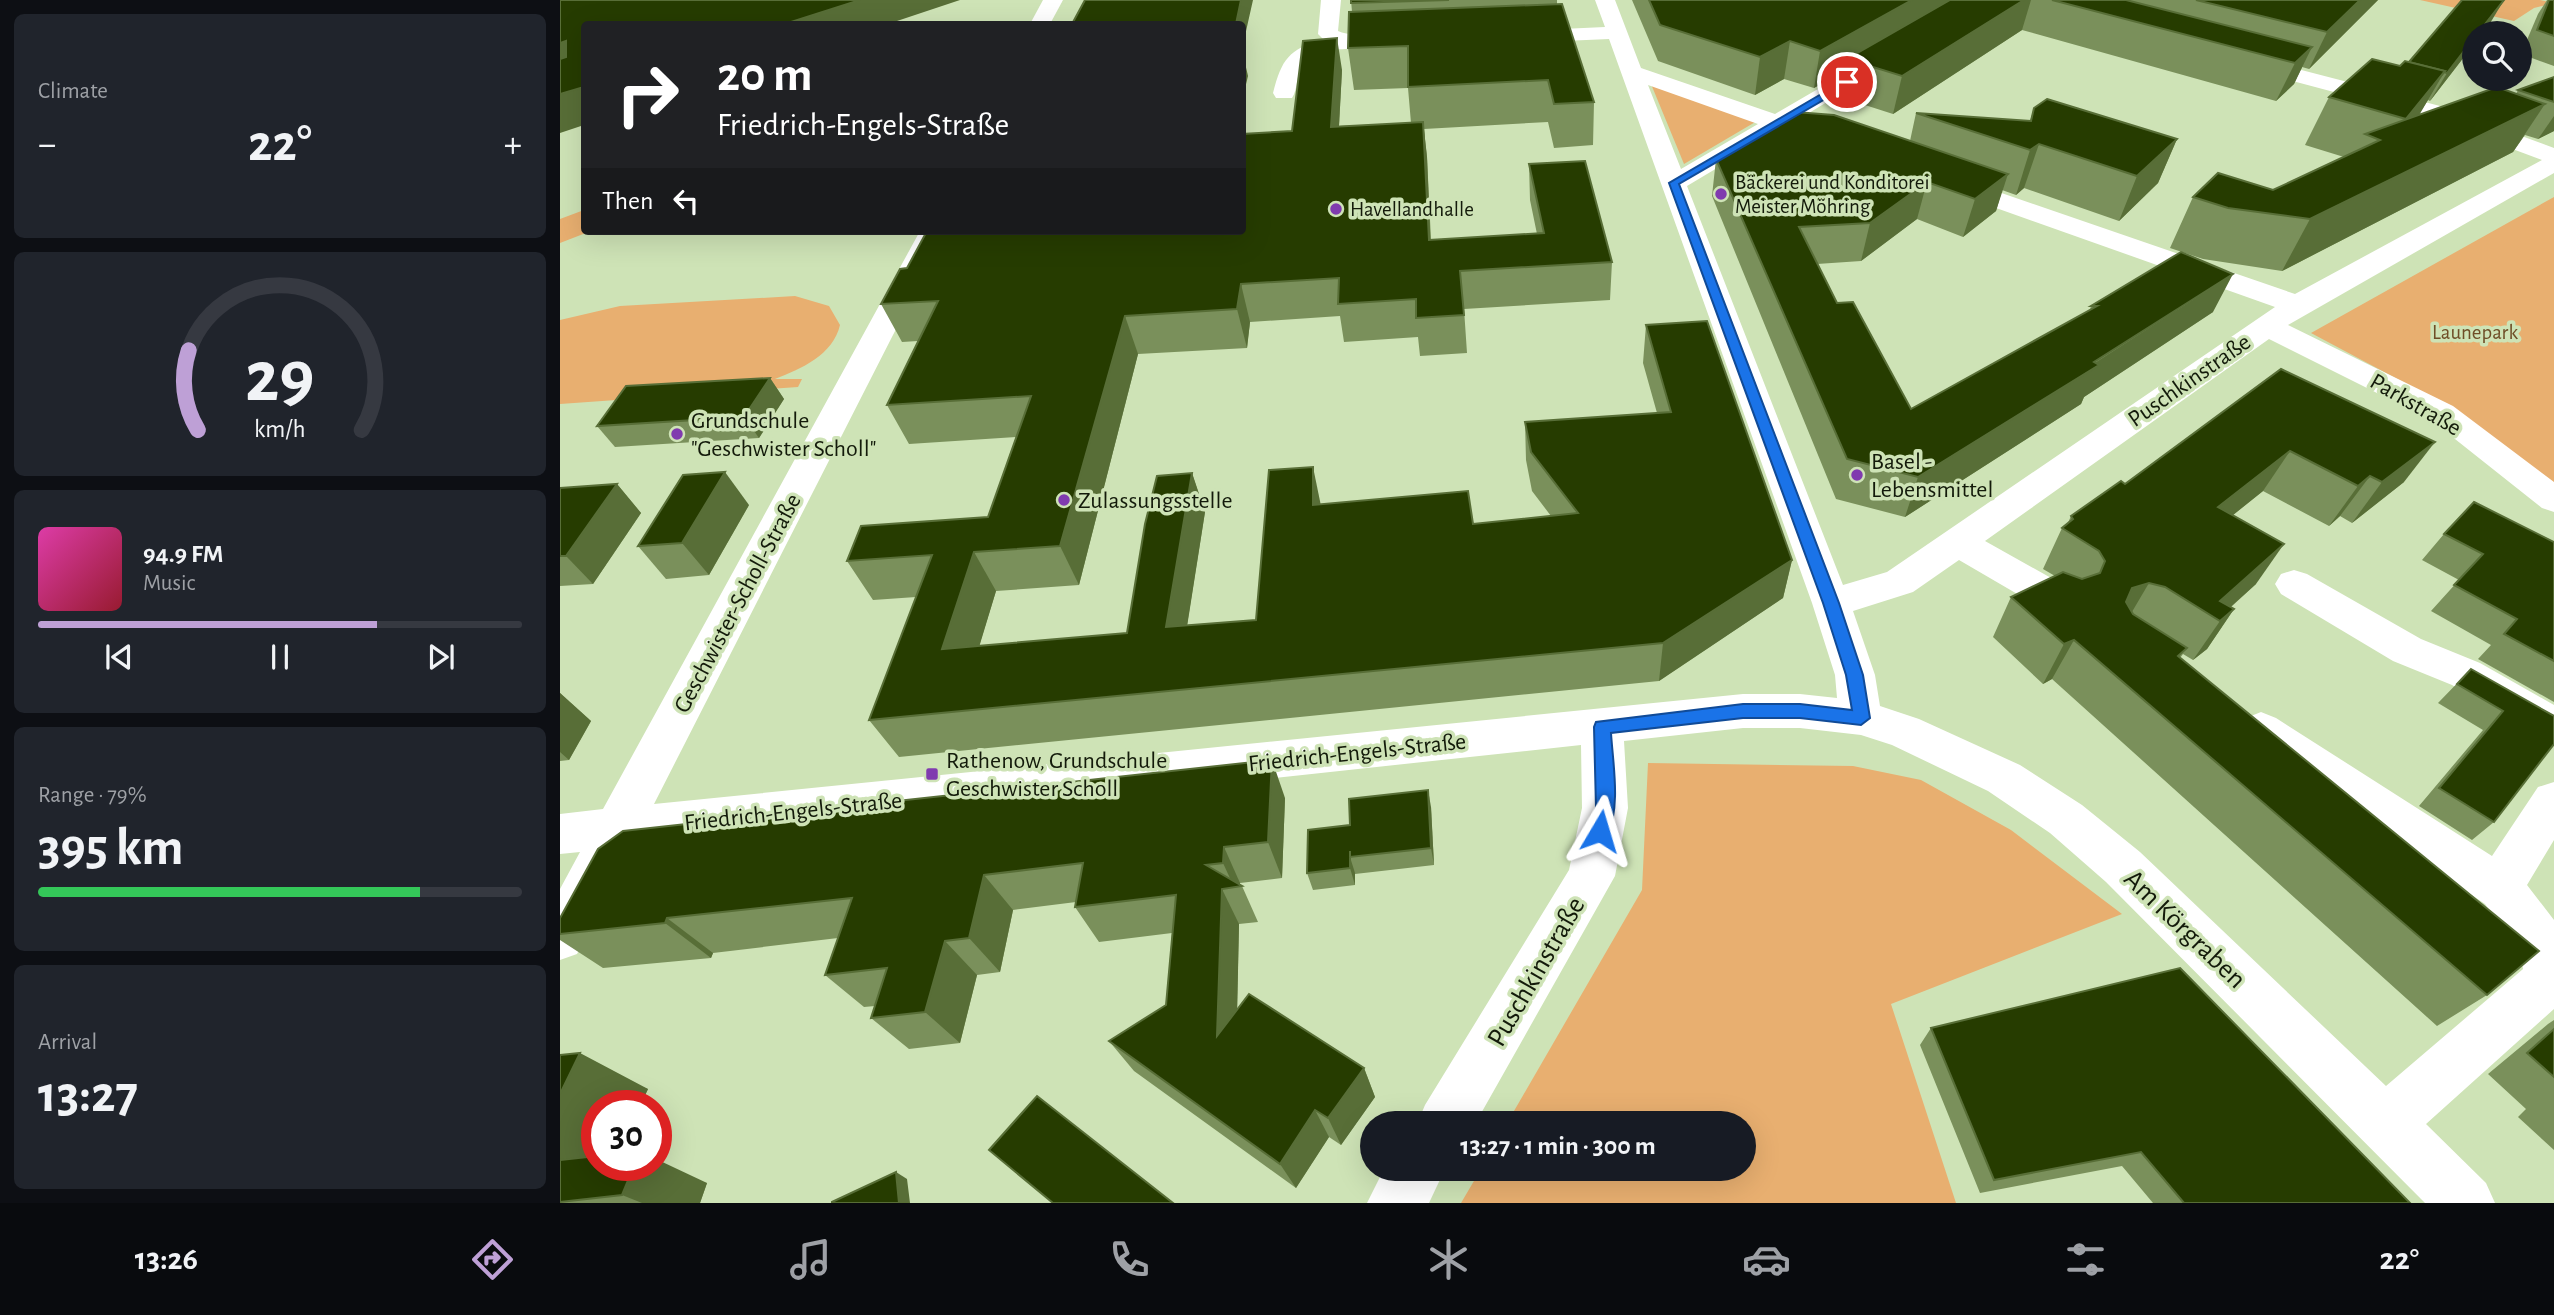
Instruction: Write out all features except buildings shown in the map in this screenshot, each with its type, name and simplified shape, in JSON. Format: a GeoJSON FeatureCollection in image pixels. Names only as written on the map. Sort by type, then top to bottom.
{"type":"FeatureCollection","features":[{"type":"Feature","properties":{"kind":"street"},"geometry":{"type":"LineString","coordinates":[[1042,21],[1053,0]]}},
{"type":"Feature","properties":{"kind":"street"},"geometry":{"type":"LineString","coordinates":[[1331,0],[1328,34],[1339,41],[1360,44],[1427,41]]}},
{"type":"Feature","properties":{"kind":"street"},"geometry":{"type":"LineString","coordinates":[[1605,0],[1831,603],[1855,675],[1861,718]]}},
{"type":"Feature","properties":{"kind":"street"},"geometry":{"type":"LineString","coordinates":[[1495,38],[1617,33]]}},
{"type":"Feature","properties":{"kind":"street"},"geometry":{"type":"LineString","coordinates":[[1284,93],[1292,63],[1314,49],[1339,41]]}},
{"type":"Feature","properties":{"kind":"street"},"geometry":{"type":"LineString","coordinates":[[1674,183],[1905,48]]}},
{"type":"Feature","properties":{"kind":"street"},"geometry":{"type":"LineString","coordinates":[[2230,57],[2432,111],[2554,156]]}},
{"type":"Feature","properties":{"kind":"street"},"geometry":{"type":"LineString","coordinates":[[1630,71],[1856,150]]}},
{"type":"Feature","properties":{"kind":"street","name":"Puschkinstraße"},"geometry":{"type":"LineString","coordinates":[[1831,603],[1900,582],[2297,305],[2554,163]]}},
{"type":"Feature","properties":{"kind":"street"},"geometry":{"type":"LineString","coordinates":[[1920,173],[2067,234],[2297,305]]}},
{"type":"Feature","properties":{"kind":"street","name":"Geschwister-Scholl-Straße"},"geometry":{"type":"LineString","coordinates":[[560,937],[931,235]]}},
{"type":"Feature","properties":{"kind":"street","name":"Parkstraße"},"geometry":{"type":"LineString","coordinates":[[2267,326],[2442,413],[2554,500]]}},
{"type":"Feature","properties":{"kind":"street"},"geometry":{"type":"LineString","coordinates":[[1957,542],[2062,603]]}},
{"type":"Feature","properties":{"kind":"street"},"geometry":{"type":"LineString","coordinates":[[2294,584],[2407,650],[2466,674],[2554,726]]}},
{"type":"Feature","properties":{"kind":"street"},"geometry":{"type":"LineString","coordinates":[[2228,708],[2502,889],[2543,945],[2552,981],[2386,1123]]}},
{"type":"Feature","properties":{"kind":"street","name":"Friedrich-Engels-Straße"},"geometry":{"type":"LineString","coordinates":[[560,834],[1743,711],[1800,711],[1861,718]]}},
{"type":"Feature","properties":{"kind":"street","name":"Am Körgraben"},"geometry":{"type":"LineString","coordinates":[[1861,718],[1904,731],[2004,778],[2066,819],[2133,877],[2466,1203]]}},
{"type":"Feature","properties":{"kind":"street","name":"Puschkinstraße"},"geometry":{"type":"LineString","coordinates":[[1452,1111],[1591,876],[1605,808],[1602,727]]}},
{"type":"Feature","properties":{"kind":"street"},"geometry":{"type":"LineString","coordinates":[[2502,889],[2509,871],[2554,802]]}},
{"type":"Feature","properties":{"kind":"street"},"geometry":{"type":"LineString","coordinates":[[1396,1203],[1410,1181]]}},
{"type":"Feature","properties":{"kind":"green space"},"geometry":{"type":"Polygon","coordinates":[[[2420,0],[2540,0],[2554,3],[2534,8],[2514,21],[2420,0]]]}},
{"type":"Feature","properties":{"kind":"green space"},"geometry":{"type":"Polygon","coordinates":[[[1651,84],[1757,121],[1684,164],[1651,84]]]}},
{"type":"Feature","properties":{"kind":"green space","name":"Launepark"},"geometry":{"type":"Polygon","coordinates":[[[2554,197],[2554,492],[2450,407],[2311,333],[2554,197]]]}},
{"type":"Feature","properties":{"kind":"green space"},"geometry":{"type":"Polygon","coordinates":[[[581,211],[581,235],[560,243],[560,219],[581,211]]]}},
{"type":"Feature","properties":{"kind":"green space"},"geometry":{"type":"Polygon","coordinates":[[[795,296],[829,306],[840,325],[831,345],[815,360],[775,379],[802,379],[798,387],[560,404],[560,320],[620,306],[795,296]]]}},
{"type":"Feature","properties":{"kind":"green space"},"geometry":{"type":"Polygon","coordinates":[[[1648,763],[1853,766],[1921,780],[2011,830],[2122,914],[1891,1004],[1956,1203],[1461,1203],[1474,1181],[1756,1181],[1756,1111],[1514,1111],[1642,890],[1648,763]]]}},
{"type":"Feature","properties":{"kind":"place","name":"Bäckerei und Konditorei Meister Möhring"},"geometry":{"type":"Point","coordinates":[1721,194]}},
{"type":"Feature","properties":{"kind":"place","name":"Havellandhalle"},"geometry":{"type":"Point","coordinates":[1336,209]}},
{"type":"Feature","properties":{"kind":"place","name":"Grundschule \"Geschwister Scholl\""},"geometry":{"type":"Point","coordinates":[677,434]}},
{"type":"Feature","properties":{"kind":"place","name":"Basel - Lebensmittel"},"geometry":{"type":"Point","coordinates":[1857,475]}},
{"type":"Feature","properties":{"kind":"place","name":"Zulassungsstelle"},"geometry":{"type":"Point","coordinates":[1064,500]}},
{"type":"Feature","properties":{"kind":"place","name":"Rathenow, Grundschule Geschwister Scholl"},"geometry":{"type":"Point","coordinates":[932,774]}},
{"type":"Feature","properties":{"kind":"route"},"geometry":{"type":"LineString","coordinates":[[1600,831],[1605,808],[1602,727],[1743,711],[1800,711],[1861,718],[1855,675],[1831,603],[1674,183],[1847,82]]}}]}
